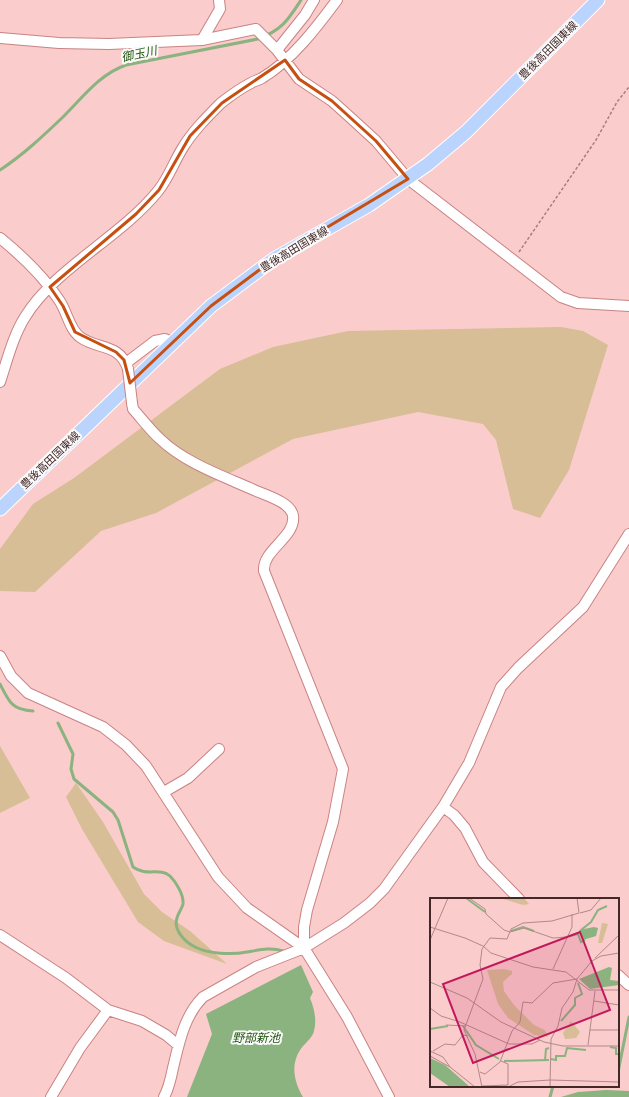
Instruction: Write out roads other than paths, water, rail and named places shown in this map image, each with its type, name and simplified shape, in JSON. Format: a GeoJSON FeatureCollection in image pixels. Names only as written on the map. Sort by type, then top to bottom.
{"type":"FeatureCollection","features":[{"type":"Feature","properties":{"kind":"main road","name":"豊後高田国東線"},"geometry":{"type":"LineString","coordinates":[[0,509],[211,306],[274,260],[368,205],[408,179],[466,132],[598,0]]}},
{"type":"Feature","properties":{"kind":"street"},"geometry":{"type":"LineString","coordinates":[[202,40],[220,9],[219,0]]}},
{"type":"Feature","properties":{"kind":"street"},"geometry":{"type":"LineString","coordinates":[[277,50],[305,15],[314,0]]}},
{"type":"Feature","properties":{"kind":"street"},"geometry":{"type":"LineString","coordinates":[[0,382],[24,318],[50,287],[136,214],[159,190],[190,136],[222,103],[251,83],[262,79],[285,60],[321,22],[337,0]]}},
{"type":"Feature","properties":{"kind":"street"},"geometry":{"type":"LineString","coordinates":[[0,38],[59,43],[109,44],[202,40],[256,29],[277,50],[299,80],[332,101],[376,141],[408,179],[561,297],[570,300],[629,306]]}},
{"type":"Feature","properties":{"kind":"street"},"geometry":{"type":"LineString","coordinates":[[0,238],[50,287],[63,306],[75,332],[80,338],[116,352],[127,366],[134,409],[160,439],[172,448],[214,472],[280,502],[291,510],[293,515],[289,529],[266,559],[264,571],[285,620],[343,769],[333,822],[307,910],[304,927],[304,948]]}},
{"type":"Feature","properties":{"kind":"street"},"geometry":{"type":"LineString","coordinates":[[127,366],[155,341],[165,338],[172,342]]}},
{"type":"Feature","properties":{"kind":"street"},"geometry":{"type":"LineString","coordinates":[[164,1097],[168,1090],[178,1045],[186,1022],[197,1003],[203,997],[256,967],[304,948],[344,923],[379,894],[396,875],[443,807],[471,758],[501,687],[518,668],[583,607],[629,534]]}},
{"type":"Feature","properties":{"kind":"street"},"geometry":{"type":"LineString","coordinates":[[0,656],[11,676],[28,694],[90,721],[114,735],[146,766],[218,877],[227,888],[247,908],[304,948],[347,1017],[389,1097]]}},
{"type":"Feature","properties":{"kind":"street"},"geometry":{"type":"LineString","coordinates":[[164,792],[188,778],[219,749]]}},
{"type":"Feature","properties":{"kind":"street"},"geometry":{"type":"LineString","coordinates":[[443,807],[454,815],[465,828],[483,862],[518,898]]}},
{"type":"Feature","properties":{"kind":"street"},"geometry":{"type":"LineString","coordinates":[[0,935],[66,978],[108,1010],[142,1021],[166,1034],[178,1045]]}},
{"type":"Feature","properties":{"kind":"street"},"geometry":{"type":"LineString","coordinates":[[619,976],[629,983]]}},
{"type":"Feature","properties":{"kind":"street"},"geometry":{"type":"LineString","coordinates":[[51,1097],[80,1048],[108,1010]]}},
{"type":"Feature","properties":{"kind":"water","name":"野部新池"},"geometry":{"type":"Polygon","coordinates":[[[301,965],[313,992],[310,998],[315,1018],[313,1033],[296,1058],[294,1071],[297,1084],[303,1097],[187,1097],[212,1034],[206,1014],[301,965]]]}},
{"type":"Feature","properties":{"kind":"water"},"geometry":{"type":"Polygon","coordinates":[[[606,1090],[629,1091],[629,1097],[561,1097],[578,1092],[606,1090]]]}},
{"type":"Feature","properties":{"kind":"waterway","name":"御玉川"},"geometry":{"type":"LineString","coordinates":[[0,170],[17,158],[40,138],[108,74],[126,65],[258,39],[266,36],[284,24],[301,0]]}},
{"type":"Feature","properties":{"kind":"waterway"},"geometry":{"type":"LineString","coordinates":[[0,684],[12,704],[20,709],[33,711]]}},
{"type":"Feature","properties":{"kind":"waterway"},"geometry":{"type":"LineString","coordinates":[[58,723],[73,754],[71,769],[74,779],[113,812],[118,820],[133,867],[143,871],[166,873],[177,885],[181,893],[183,904],[176,922],[178,931],[184,939],[195,947],[220,953],[241,953],[270,949],[283,951]]}},
{"type":"Feature","properties":{"kind":"waterway"},"geometry":{"type":"LineString","coordinates":[[619,1067],[629,1017]]}},
{"type":"Feature","properties":{"kind":"waterway"},"geometry":{"type":"LineString","coordinates":[[550,1097],[553,1087]]}}]}
